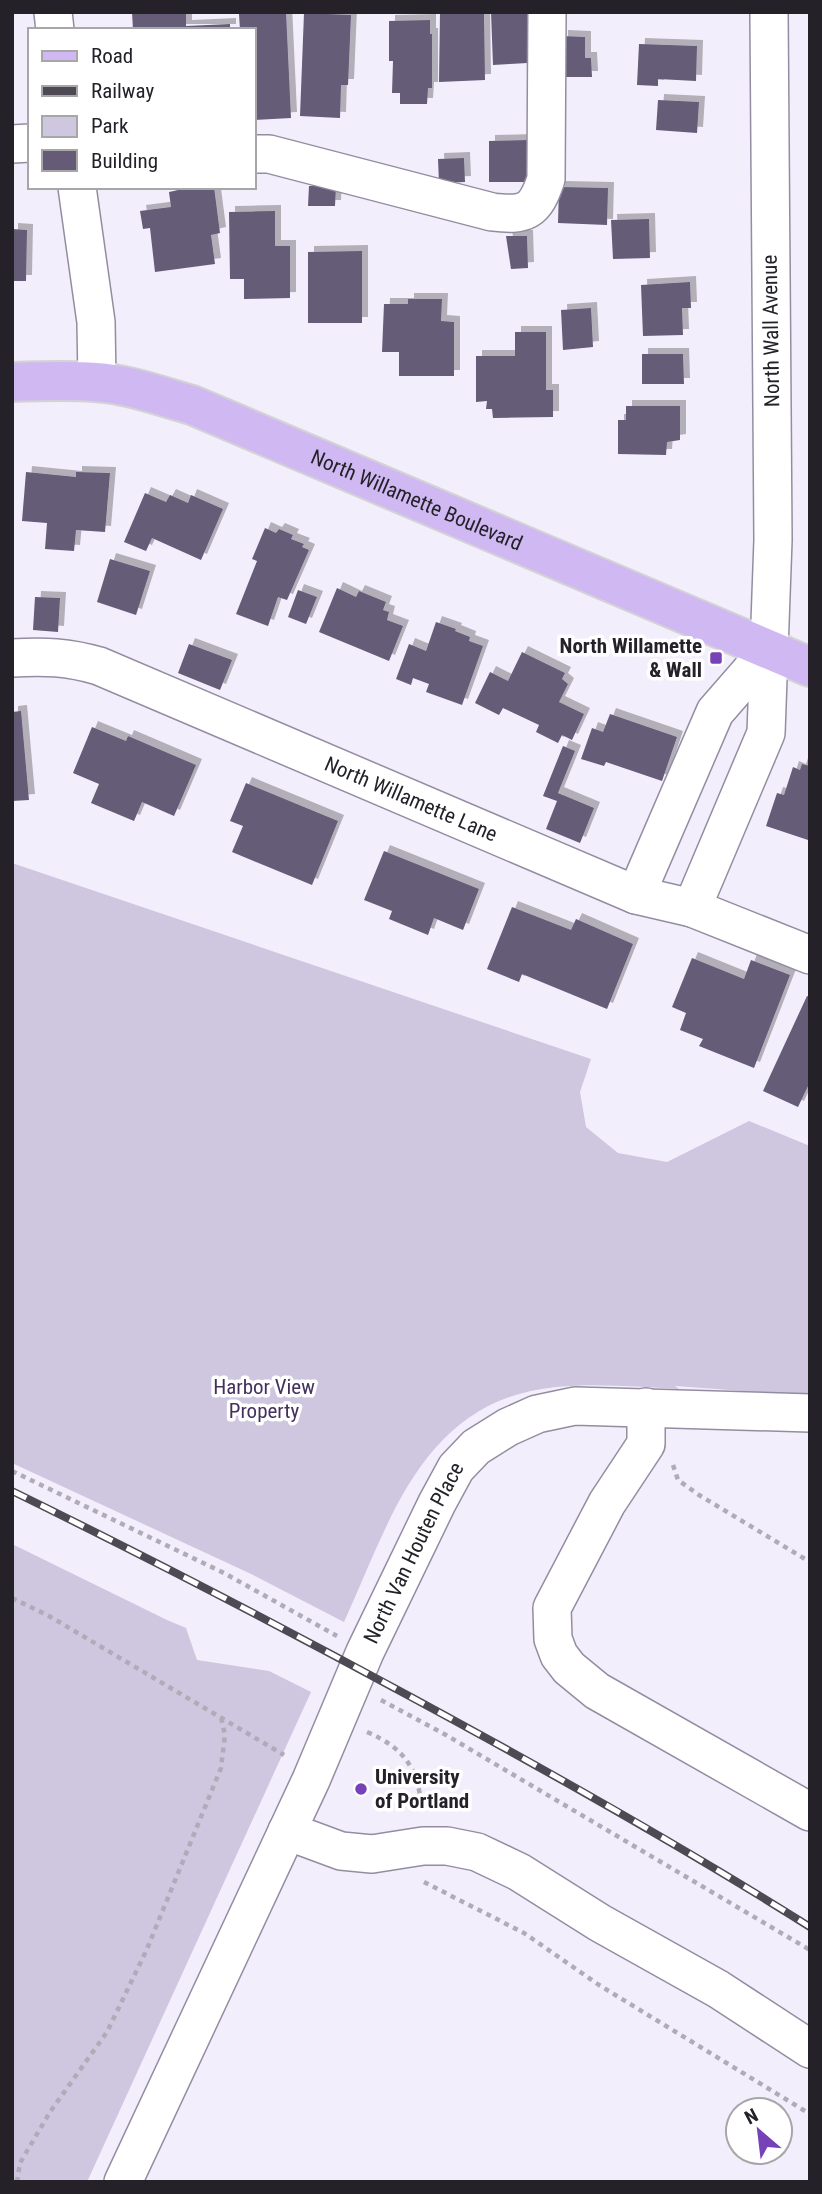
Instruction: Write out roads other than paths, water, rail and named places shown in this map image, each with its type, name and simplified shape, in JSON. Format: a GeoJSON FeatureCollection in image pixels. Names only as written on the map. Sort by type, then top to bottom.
{"type":"FeatureCollection","features":[{"type":"Feature","properties":{"kind":"main road","name":"North Willamette Boulevard"},"geometry":{"type":"LineString","coordinates":[[12,382],[97,382],[141,390],[192,405],[810,667]]}},
{"type":"Feature","properties":{"kind":"street"},"geometry":{"type":"LineString","coordinates":[[256,154],[269,154],[492,212],[511,214],[529,210],[539,200],[546,179],[547,12]]}},
{"type":"Feature","properties":{"kind":"street","name":"North Wall Avenue"},"geometry":{"type":"LineString","coordinates":[[692,908],[766,733],[773,540],[769,12]]}},
{"type":"Feature","properties":{"kind":"street"},"geometry":{"type":"LineString","coordinates":[[78,189],[96,322],[97,382]]}},
{"type":"Feature","properties":{"kind":"street"},"geometry":{"type":"LineString","coordinates":[[636,895],[715,712],[769,650]]}},
{"type":"Feature","properties":{"kind":"street","name":"North Willamette Lane"},"geometry":{"type":"LineString","coordinates":[[12,658],[69,658],[99,666],[636,895],[692,908],[810,955]]}},
{"type":"Feature","properties":{"kind":"street","name":"North Van Houten Place"},"geometry":{"type":"LineString","coordinates":[[123,2182],[311,1780],[358,1668],[456,1468],[476,1447],[508,1427],[537,1414],[575,1406],[810,1413]]}},
{"type":"Feature","properties":{"kind":"street"},"geometry":{"type":"LineString","coordinates":[[660,1408],[646,1444],[607,1503],[552,1608],[553,1639],[559,1655],[569,1668],[597,1691],[810,1812]]}},
{"type":"Feature","properties":{"kind":"street"},"geometry":{"type":"LineString","coordinates":[[287,1831],[341,1852],[372,1854],[423,1846],[447,1846],[477,1852],[519,1872],[600,1923],[718,1989],[810,2049]]}},
{"type":"Feature","properties":{"kind":"railway"},"geometry":{"type":"LineString","coordinates":[[12,1491],[213,1592],[462,1724],[662,1837],[810,1927]]}},
{"type":"Feature","properties":{"kind":"place","name":"North Willamette & Wall"},"geometry":{"type":"Point","coordinates":[716,658]}},
{"type":"Feature","properties":{"kind":"place","name":"University of Portland"},"geometry":{"type":"Point","coordinates":[361,1789]}},
{"type":"Feature","properties":{"kind":"park label","name":"Harbor View Property"},"geometry":{"type":"Point","coordinates":[264,1399]}}]}
